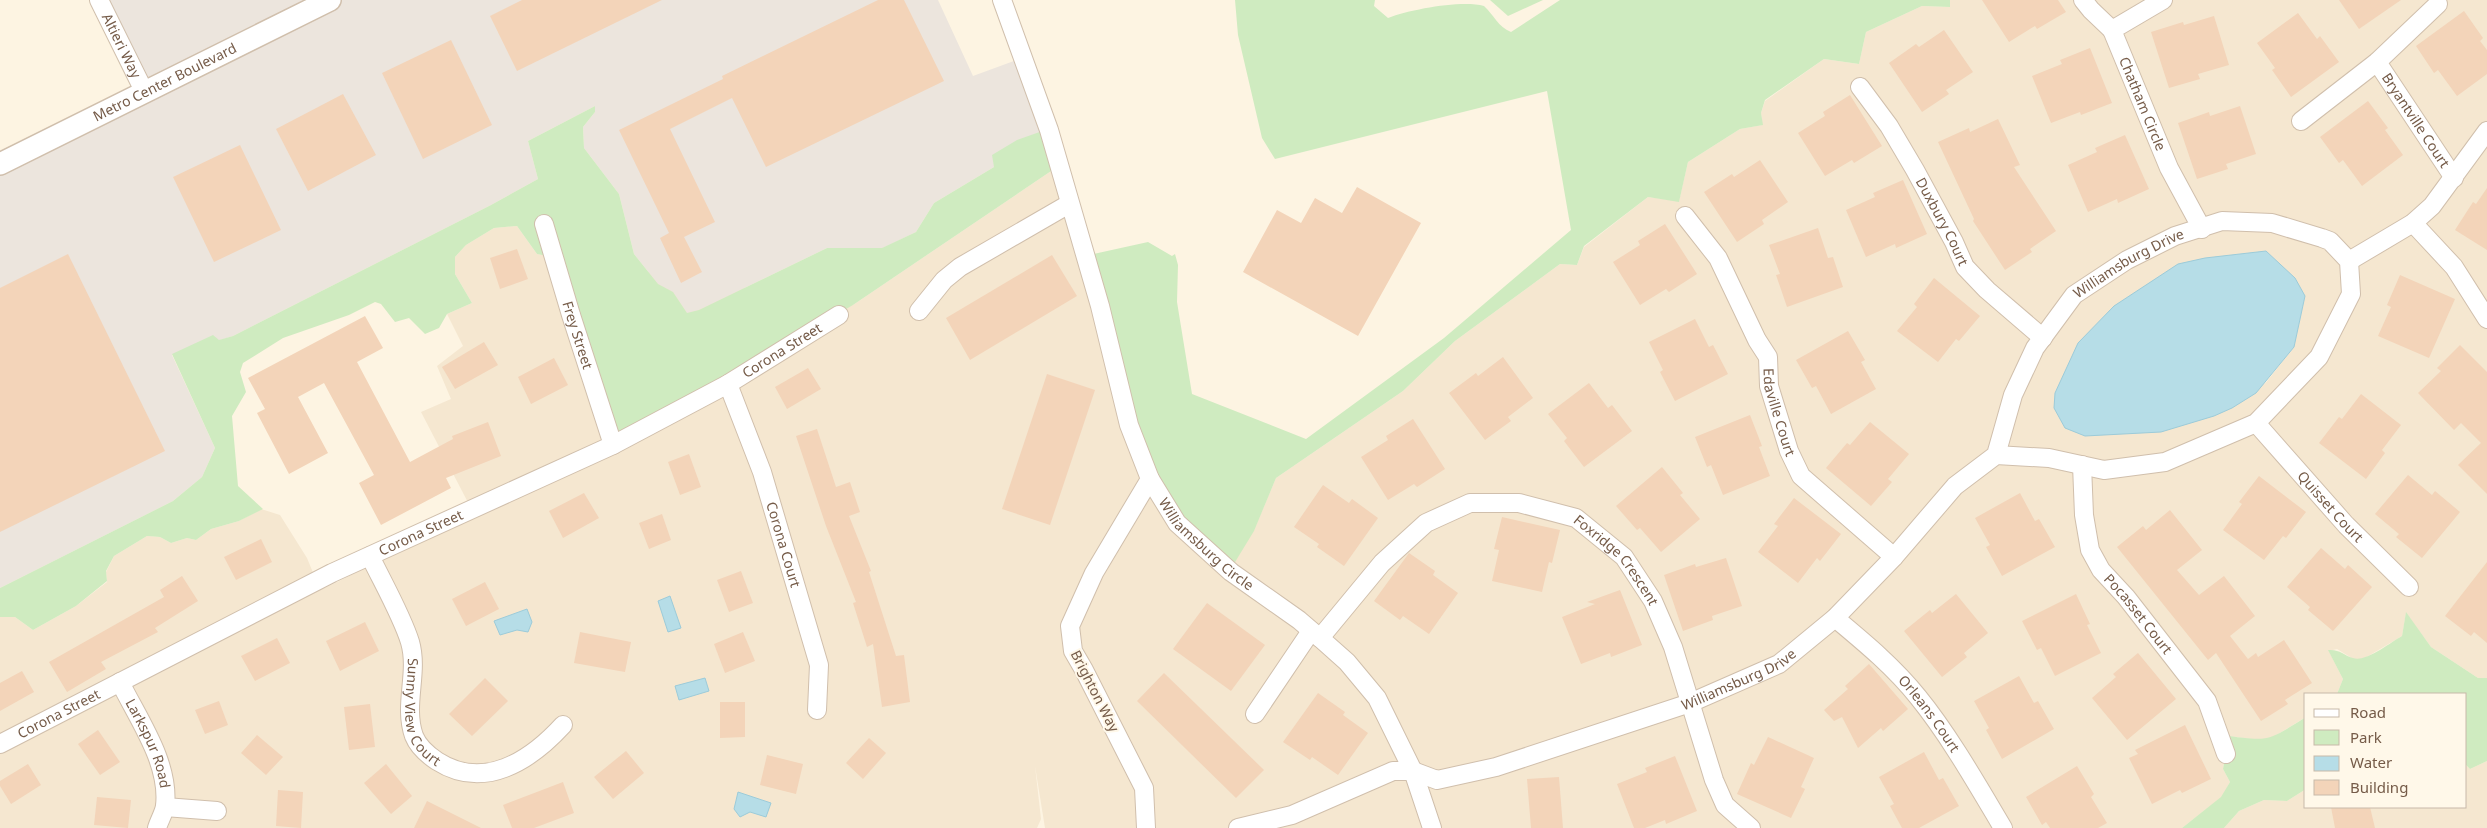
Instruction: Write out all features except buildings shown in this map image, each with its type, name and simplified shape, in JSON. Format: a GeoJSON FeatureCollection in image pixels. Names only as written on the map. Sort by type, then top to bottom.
{"type":"FeatureCollection","features":[{"type":"Feature","properties":{"kind":"street","name":"Altieri Way"},"geometry":{"type":"LineString","coordinates":[[99,0],[145,93]]}},
{"type":"Feature","properties":{"kind":"street","name":"Metro Center Boulevard"},"geometry":{"type":"LineString","coordinates":[[0,164],[330,0]]}},
{"type":"Feature","properties":{"kind":"street","name":"Williamsburg Circle"},"geometry":{"type":"LineString","coordinates":[[1002,0],[1049,130],[1100,306],[1129,425],[1150,480],[1177,523],[1231,572],[1316,634],[1347,662],[1377,698],[1412,771],[1432,828]]}},
{"type":"Feature","properties":{"kind":"street"},"geometry":{"type":"LineString","coordinates":[[2083,0],[2112,30],[2163,0]]}},
{"type":"Feature","properties":{"kind":"street","name":"Bryantville Court"},"geometry":{"type":"LineString","coordinates":[[2301,121],[2377,62],[2438,4]]}},
{"type":"Feature","properties":{"kind":"street","name":"Chatham Circle"},"geometry":{"type":"LineString","coordinates":[[2112,30],[2169,168],[2202,229]]}},
{"type":"Feature","properties":{"kind":"street","name":"Bryantville Court"},"geometry":{"type":"LineString","coordinates":[[2377,62],[2454,178]]}},
{"type":"Feature","properties":{"kind":"street","name":"Duxbury Court"},"geometry":{"type":"LineString","coordinates":[[1860,87],[1889,126],[1915,170],[1965,266],[1987,290],[2043,338]]}},
{"type":"Feature","properties":{"kind":"street"},"geometry":{"type":"LineString","coordinates":[[1996,455],[2049,458],[2104,470],[2176,460],[2256,423],[2320,357],[2351,294],[2349,262],[2413,223],[2432,206],[2487,131]]}},
{"type":"Feature","properties":{"kind":"street"},"geometry":{"type":"LineString","coordinates":[[919,311],[944,280],[960,267],[1069,204]]}},
{"type":"Feature","properties":{"kind":"street","name":"Edaville Court"},"geometry":{"type":"LineString","coordinates":[[1685,216],[1718,258],[1757,340],[1768,357],[1769,386],[1789,451],[1802,476],[1894,557]]}},
{"type":"Feature","properties":{"kind":"street","name":"Williamsburg Drive"},"geometry":{"type":"LineString","coordinates":[[1412,771],[1437,780],[1496,766],[1690,703],[1779,664],[1835,618],[1894,557],[1955,486],[1996,455],[2013,395],[2035,348],[2074,295],[2127,260],[2175,236],[2202,229],[2222,221],[2272,223],[2330,241],[2349,262]]}},
{"type":"Feature","properties":{"kind":"street"},"geometry":{"type":"LineString","coordinates":[[2413,223],[2454,267],[2487,319]]}},
{"type":"Feature","properties":{"kind":"street","name":"Frey Street"},"geometry":{"type":"LineString","coordinates":[[544,224],[613,445]]}},
{"type":"Feature","properties":{"kind":"street","name":"Corona Street"},"geometry":{"type":"LineString","coordinates":[[0,744],[324,577],[613,445],[728,384],[839,315]]}},
{"type":"Feature","properties":{"kind":"street","name":"Corona Court"},"geometry":{"type":"LineString","coordinates":[[728,384],[762,472],[819,665],[817,710]]}},
{"type":"Feature","properties":{"kind":"street","name":"Quisset Court"},"geometry":{"type":"LineString","coordinates":[[2256,423],[2346,524],[2410,587]]}},
{"type":"Feature","properties":{"kind":"street","name":"Pocasset Court"},"geometry":{"type":"LineString","coordinates":[[2082,465],[2084,515],[2090,550],[2101,570],[2126,597],[2207,701],[2226,754]]}},
{"type":"Feature","properties":{"kind":"street","name":"Brighton Way"},"geometry":{"type":"LineString","coordinates":[[1146,828],[1144,788],[1084,670],[1072,651],[1070,626],[1094,573],[1150,480]]}},
{"type":"Feature","properties":{"kind":"street","name":"Foxridge Crescent"},"geometry":{"type":"LineString","coordinates":[[1255,714],[1316,634],[1382,563],[1426,523],[1470,503],[1519,503],[1576,518],[1624,557],[1653,601],[1673,647],[1714,780],[1725,805],[1750,828]]}},
{"type":"Feature","properties":{"kind":"street","name":"Sunny View Court"},"geometry":{"type":"LineString","coordinates":[[370,556],[410,643],[412,664],[408,712],[414,738],[428,755],[446,767],[468,773],[497,771],[529,757],[563,725]]}},
{"type":"Feature","properties":{"kind":"street","name":"Orleans Court"},"geometry":{"type":"LineString","coordinates":[[1835,618],[1880,655],[1919,697],[1978,785],[2003,828]]}},
{"type":"Feature","properties":{"kind":"street","name":"Larkspur Road"},"geometry":{"type":"LineString","coordinates":[[120,682],[158,759],[165,787],[165,807],[157,828]]}},
{"type":"Feature","properties":{"kind":"street"},"geometry":{"type":"LineString","coordinates":[[1238,828],[1294,822],[1393,771],[1412,771]]}},
{"type":"Feature","properties":{"kind":"street","name":"Larkspur Road"},"geometry":{"type":"LineString","coordinates":[[165,807],[217,811]]}},
{"type":"Feature","properties":{"kind":"shaded area"},"geometry":{"type":"Polygon","coordinates":[[[103,0],[938,0],[973,76],[1022,58],[1048,129],[994,167],[934,203],[916,232],[883,248],[827,248],[699,310],[687,313],[673,292],[658,284],[634,254],[619,194],[584,148],[583,127],[595,112],[595,106],[528,141],[538,179],[491,205],[233,336],[172,355],[215,448],[202,477],[173,501],[0,588],[0,167],[152,92],[103,0]]]}},
{"type":"Feature","properties":{"kind":"shaded area"},"geometry":{"type":"Polygon","coordinates":[[[1950,0],[2487,0],[2487,678],[2478,678],[2431,647],[2406,613],[2402,636],[2365,658],[2355,660],[2337,649],[2329,651],[2343,679],[2337,693],[2304,693],[2304,718],[2270,739],[2259,740],[2229,736],[2223,769],[2230,782],[2222,797],[2182,828],[1045,828],[1035,766],[1041,819],[1037,828],[0,828],[0,617],[15,617],[33,630],[76,606],[107,582],[106,572],[114,556],[147,536],[160,537],[171,543],[187,538],[196,540],[211,529],[239,521],[261,509],[280,515],[307,558],[319,587],[325,588],[474,514],[421,412],[451,399],[437,366],[463,346],[447,314],[472,303],[455,274],[455,257],[466,245],[494,228],[517,226],[537,254],[853,305],[1060,165],[1087,247],[1231,567],[1254,530],[1276,478],[1403,391],[1455,341],[1560,264],[1577,265],[1584,247],[1648,197],[1679,201],[1688,162],[1740,129],[1762,125],[1761,113],[1765,101],[1824,59],[1859,64],[1866,32],[1922,6],[1950,7],[1950,0]],[[2305,296],[2264,385],[2294,347],[2305,296]]]}},
{"type":"Feature","properties":{"kind":"shaded area"},"geometry":{"type":"Polygon","coordinates":[[[2487,761],[2487,828],[2224,828],[2239,811],[2264,800],[2287,801],[2304,790],[2304,808],[2467,808],[2467,766],[2470,769],[2487,761]]]}},
{"type":"Feature","properties":{"kind":"green space"},"geometry":{"type":"Polygon","coordinates":[[[1235,0],[1375,0],[1374,6],[1388,18],[1410,11],[1437,6],[1475,4],[1484,6],[1499,24],[1511,32],[1560,0],[1950,0],[1950,7],[1922,6],[1866,32],[1859,64],[1824,59],[1765,100],[1761,113],[1763,125],[1740,129],[1688,162],[1679,202],[1648,197],[1584,246],[1577,265],[1560,264],[1455,341],[1403,391],[1276,478],[1254,531],[1232,567],[1157,491],[1089,255],[1148,242],[1172,256],[1175,254],[1178,265],[1177,302],[1192,394],[1306,439],[1444,338],[1571,230],[1547,91],[1275,159],[1262,138],[1238,35],[1235,0]]]}},
{"type":"Feature","properties":{"kind":"green space"},"geometry":{"type":"Polygon","coordinates":[[[1490,0],[1543,0],[1508,16],[1490,0]]]}},
{"type":"Feature","properties":{"kind":"green space"},"geometry":{"type":"Polygon","coordinates":[[[595,106],[595,112],[583,127],[584,148],[619,194],[634,254],[658,284],[673,292],[687,313],[699,310],[827,248],[882,248],[916,232],[934,203],[994,167],[992,155],[1017,140],[1048,129],[1060,165],[853,305],[615,442],[552,257],[537,254],[517,226],[494,228],[466,245],[455,257],[455,274],[472,303],[447,314],[439,328],[425,334],[409,318],[395,322],[381,304],[375,302],[349,315],[283,338],[243,363],[240,372],[246,392],[232,416],[238,486],[263,509],[239,521],[211,529],[196,540],[187,538],[171,543],[160,537],[147,536],[114,556],[106,571],[107,581],[76,606],[33,630],[15,617],[0,617],[0,588],[173,501],[202,477],[215,448],[172,354],[213,335],[219,340],[233,336],[491,205],[538,179],[528,141],[595,106]]]}},
{"type":"Feature","properties":{"kind":"green space"},"geometry":{"type":"Polygon","coordinates":[[[2406,612],[2431,647],[2478,678],[2487,678],[2487,761],[2470,769],[2467,766],[2467,693],[2337,693],[2343,679],[2328,650],[2336,650],[2353,658],[2364,658],[2402,636],[2406,612]]]}},
{"type":"Feature","properties":{"kind":"green space"},"geometry":{"type":"Polygon","coordinates":[[[2304,718],[2304,790],[2287,801],[2264,800],[2239,811],[2224,828],[2182,828],[2221,797],[2230,782],[2223,769],[2229,736],[2254,739],[2270,737],[2304,718]]]}},
{"type":"Feature","properties":{"kind":"water"},"geometry":{"type":"Polygon","coordinates":[[[2266,251],[2295,278],[2305,296],[2294,347],[2256,393],[2232,408],[2214,416],[2161,432],[2085,436],[2065,428],[2054,408],[2055,393],[2078,343],[2114,306],[2178,264],[2205,258],[2266,251]]]}},
{"type":"Feature","properties":{"kind":"water"},"geometry":{"type":"Polygon","coordinates":[[[670,596],[681,628],[668,632],[658,601],[670,596]]]}},
{"type":"Feature","properties":{"kind":"water"},"geometry":{"type":"Polygon","coordinates":[[[527,609],[532,622],[528,632],[517,630],[500,635],[494,621],[527,609]]]}},
{"type":"Feature","properties":{"kind":"water"},"geometry":{"type":"Polygon","coordinates":[[[705,678],[709,691],[679,700],[675,686],[705,678]]]}},
{"type":"Feature","properties":{"kind":"water"},"geometry":{"type":"Polygon","coordinates":[[[738,792],[771,803],[766,817],[750,812],[740,817],[734,809],[738,792]]]}}]}
